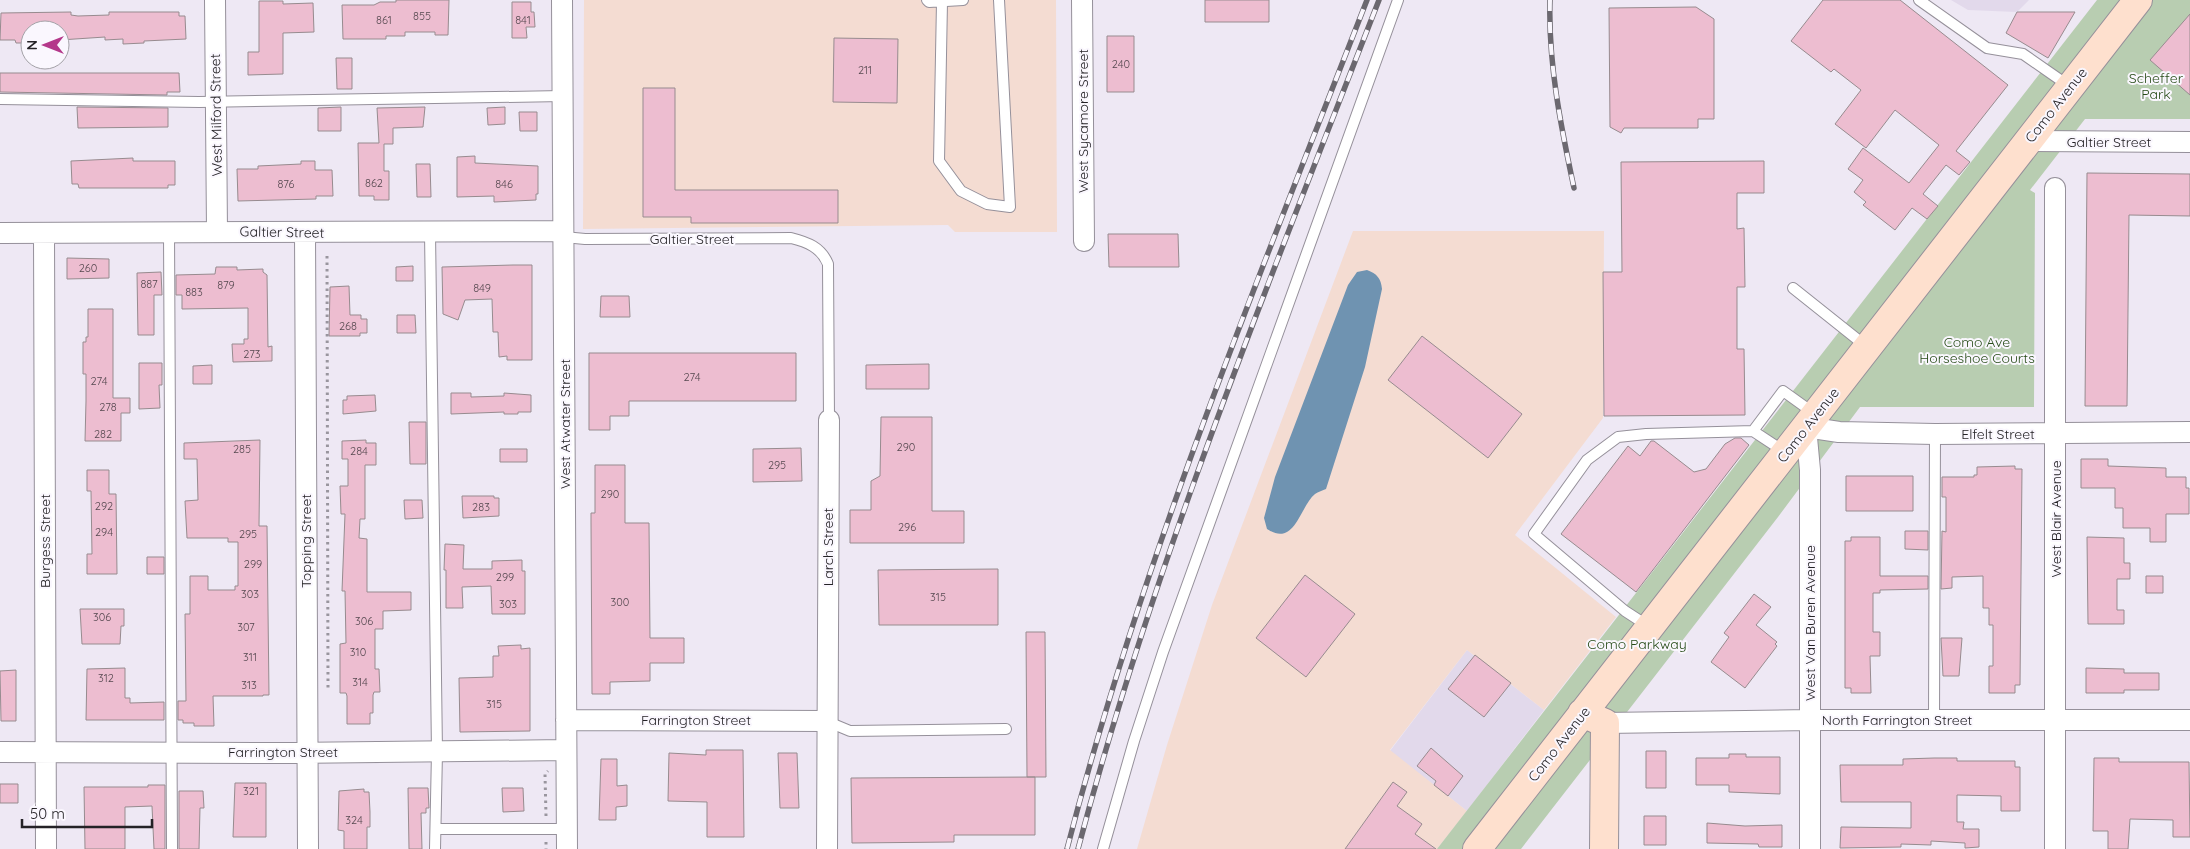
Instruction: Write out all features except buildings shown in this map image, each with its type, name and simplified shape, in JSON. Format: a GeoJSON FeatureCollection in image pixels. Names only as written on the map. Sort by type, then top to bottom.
{"type":"FeatureCollection","features":[{"type":"Feature","properties":{"kind":"main road","name":"Como Avenue"},"geometry":{"type":"LineString","coordinates":[[1477,849],[1594,718],[1650,627],[2138,0]]}},
{"type":"Feature","properties":{"kind":"main road"},"geometry":{"type":"LineString","coordinates":[[1594,718],[1604,849]]}},
{"type":"Feature","properties":{"kind":"street","name":"West Milford Street"},"geometry":{"type":"LineString","coordinates":[[215,0],[217,231]]}},
{"type":"Feature","properties":{"kind":"street","name":"West Atwater Street"},"geometry":{"type":"LineString","coordinates":[[562,0],[567,839]]}},
{"type":"Feature","properties":{"kind":"street","name":"West Sycamore Street"},"geometry":{"type":"LineString","coordinates":[[1082,0],[1084,241]]}},
{"type":"Feature","properties":{"kind":"street","name":"Galtier Street"},"geometry":{"type":"LineString","coordinates":[[2029,141],[2190,142]]}},
{"type":"Feature","properties":{"kind":"street","name":"West Blair Avenue"},"geometry":{"type":"LineString","coordinates":[[2055,188],[2055,849]]}},
{"type":"Feature","properties":{"kind":"street","name":"Galtier Street"},"geometry":{"type":"LineString","coordinates":[[0,233],[217,231],[564,234]]}},
{"type":"Feature","properties":{"kind":"street","name":"Topping Street"},"geometry":{"type":"LineString","coordinates":[[305,232],[308,849]]}},
{"type":"Feature","properties":{"kind":"street","name":"Burgess Street"},"geometry":{"type":"LineString","coordinates":[[44,233],[46,849]]}},
{"type":"Feature","properties":{"kind":"street","name":"Larch Street"},"geometry":{"type":"LineString","coordinates":[[827,849],[826,720],[829,420]]}},
{"type":"Feature","properties":{"kind":"street","name":"Elfelt Street"},"geometry":{"type":"LineString","coordinates":[[1811,421],[1839,432],[2056,434],[2190,432]]}},
{"type":"Feature","properties":{"kind":"street","name":"West Van Buren Avenue"},"geometry":{"type":"LineString","coordinates":[[1810,849],[1811,421]]}},
{"type":"Feature","properties":{"kind":"street","name":"North Farrington Street"},"geometry":{"type":"LineString","coordinates":[[1594,718],[2190,720]]}},
{"type":"Feature","properties":{"kind":"street","name":"Farrington Street"},"geometry":{"type":"LineString","coordinates":[[566,720],[826,720]]}},
{"type":"Feature","properties":{"kind":"street","name":"Farrington Street"},"geometry":{"type":"LineString","coordinates":[[0,752],[173,751],[307,753],[566,750]]}},
{"type":"Feature","properties":{"kind":"lane"},"geometry":{"type":"LineString","coordinates":[[927,0],[929,2],[963,0]]}},
{"type":"Feature","properties":{"kind":"lane"},"geometry":{"type":"LineString","coordinates":[[942,2],[939,161],[961,191],[987,204],[1010,207],[999,0]]}},
{"type":"Feature","properties":{"kind":"lane"},"geometry":{"type":"LineString","coordinates":[[1103,849],[1134,741],[1166,643],[1398,0]]}},
{"type":"Feature","properties":{"kind":"lane"},"geometry":{"type":"LineString","coordinates":[[1919,0],[1987,48],[2023,54],[2070,87]]}},
{"type":"Feature","properties":{"kind":"lane"},"geometry":{"type":"LineString","coordinates":[[0,99],[215,101],[563,96]]}},
{"type":"Feature","properties":{"kind":"lane"},"geometry":{"type":"LineString","coordinates":[[169,232],[172,849]]}},
{"type":"Feature","properties":{"kind":"lane"},"geometry":{"type":"LineString","coordinates":[[430,232],[437,752],[436,849]]}},
{"type":"Feature","properties":{"kind":"lane","name":"Galtier Street"},"geometry":{"type":"LineString","coordinates":[[564,234],[585,239],[791,238],[804,241],[818,248]]}},
{"type":"Feature","properties":{"kind":"lane","name":"Larch Street"},"geometry":{"type":"LineString","coordinates":[[818,248],[828,264],[829,420]]}},
{"type":"Feature","properties":{"kind":"lane"},"geometry":{"type":"LineString","coordinates":[[1793,288],[1868,348]]}},
{"type":"Feature","properties":{"kind":"lane"},"geometry":{"type":"LineString","coordinates":[[1753,431],[1783,391],[1811,421]]}},
{"type":"Feature","properties":{"kind":"lane"},"geometry":{"type":"LineString","coordinates":[[1650,627],[1625,612],[1534,534],[1587,460],[1618,437],[1646,434],[1753,431],[1786,453]]}},
{"type":"Feature","properties":{"kind":"lane"},"geometry":{"type":"LineString","coordinates":[[1934,720],[1935,434]]}},
{"type":"Feature","properties":{"kind":"lane"},"geometry":{"type":"LineString","coordinates":[[826,720],[850,731],[1006,729]]}},
{"type":"Feature","properties":{"kind":"lane"},"geometry":{"type":"LineString","coordinates":[[436,829],[546,829],[567,839]]}},
{"type":"Feature","properties":{"kind":"path"},"geometry":{"type":"LineString","coordinates":[[327,256],[328,691]]}},
{"type":"Feature","properties":{"kind":"path"},"geometry":{"type":"LineString","coordinates":[[546,849],[545,774],[549,770]]}},
{"type":"Feature","properties":{"kind":"shaded area"},"geometry":{"type":"Polygon","coordinates":[[[584,0],[1056,0],[1057,232],[955,232],[948,225],[583,229],[584,0]]]}},
{"type":"Feature","properties":{"kind":"shaded area"},"geometry":{"type":"Polygon","coordinates":[[[1951,0],[2029,0],[2017,12],[1968,10],[1951,0]]]}},
{"type":"Feature","properties":{"kind":"shaded area"},"geometry":{"type":"Polygon","coordinates":[[[1353,231],[1604,231],[1603,418],[1515,535],[1616,617],[1544,710],[1467,650],[1390,750],[1467,811],[1437,849],[1137,849],[1167,745],[1212,605],[1353,231]]]}},
{"type":"Feature","properties":{"kind":"shaded area"},"geometry":{"type":"Polygon","coordinates":[[[1467,650],[1544,710],[1467,811],[1390,751],[1467,650]]]}},
{"type":"Feature","properties":{"kind":"green space","name":"Como Parkway"},"geometry":{"type":"Polygon","coordinates":[[[2097,0],[2190,0],[2190,119],[2085,119],[2030,190],[2035,193],[2034,407],[1860,407],[1778,517],[1521,849],[1437,849],[2097,0]]]}},
{"type":"Feature","properties":{"kind":"water"},"geometry":{"type":"Polygon","coordinates":[[[1367,270],[1378,277],[1382,289],[1365,367],[1326,489],[1315,494],[1291,529],[1284,533],[1276,533],[1267,529],[1264,518],[1275,477],[1348,285],[1357,272],[1367,270]]]}},
{"type":"Feature","properties":{"kind":"railway"},"geometry":{"type":"LineString","coordinates":[[1067,849],[1097,740],[1166,526],[1244,315],[1367,0]]}},
{"type":"Feature","properties":{"kind":"railway"},"geometry":{"type":"LineString","coordinates":[[1078,849],[1142,633],[1178,526],[1256,315],[1379,0]]}},
{"type":"Feature","properties":{"kind":"railway"},"geometry":{"type":"LineString","coordinates":[[1550,0],[1553,71],[1574,188]]}},
{"type":"Feature","properties":{"kind":"park label","name":"Scheffer Park"},"geometry":{"type":"Point","coordinates":[2156,86]}},
{"type":"Feature","properties":{"kind":"park label","name":"Como Ave Horseshoe Courts"},"geometry":{"type":"Point","coordinates":[1977,350]}}]}
